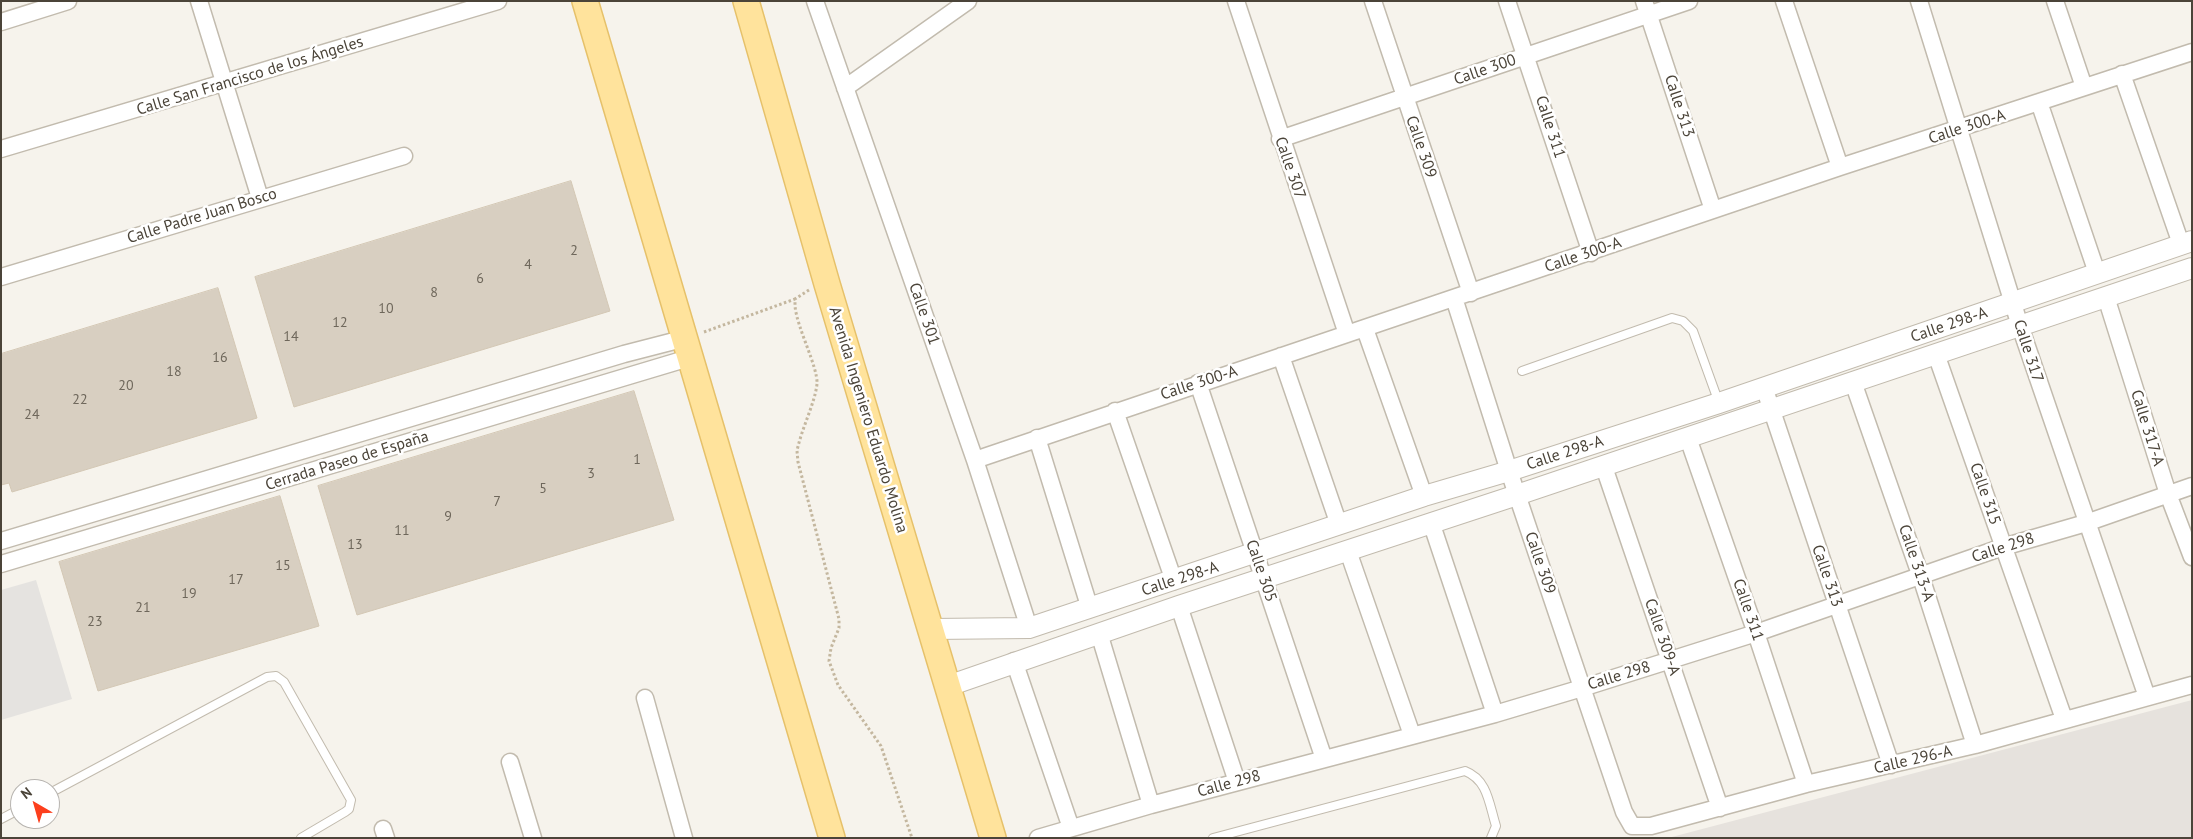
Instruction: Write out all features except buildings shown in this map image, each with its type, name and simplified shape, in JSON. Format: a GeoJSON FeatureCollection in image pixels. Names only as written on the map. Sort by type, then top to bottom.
{"type":"FeatureCollection","features":[{"type":"Feature","properties":{"kind":"main road"},"geometry":{"type":"LineString","coordinates":[[585,1],[689,348],[832,838]]}},
{"type":"Feature","properties":{"kind":"main road","name":"Avenida Ingeniero Eduardo Molina"},"geometry":{"type":"LineString","coordinates":[[746,1],[827,284],[932,629],[993,838]]}},
{"type":"Feature","properties":{"kind":"street"},"geometry":{"type":"LineString","coordinates":[[1,22],[51,4],[68,1]]}},
{"type":"Feature","properties":{"kind":"street"},"geometry":{"type":"LineString","coordinates":[[199,1],[260,198]]}},
{"type":"Feature","properties":{"kind":"street","name":"Calle San Francisco de los Ángeles"},"geometry":{"type":"LineString","coordinates":[[1,149],[498,1]]}},
{"type":"Feature","properties":{"kind":"street","name":"Calle 301"},"geometry":{"type":"LineString","coordinates":[[815,1],[975,460],[1029,628]]}},
{"type":"Feature","properties":{"kind":"street"},"geometry":{"type":"LineString","coordinates":[[845,88],[951,7],[968,1]]}},
{"type":"Feature","properties":{"kind":"street","name":"Calle 307"},"geometry":{"type":"LineString","coordinates":[[1236,1],[1280,139],[1347,334]]}},
{"type":"Feature","properties":{"kind":"street","name":"Calle 309"},"geometry":{"type":"LineString","coordinates":[[1373,1],[1471,293]]}},
{"type":"Feature","properties":{"kind":"street","name":"Calle 311"},"geometry":{"type":"LineString","coordinates":[[1508,1],[1591,253]]}},
{"type":"Feature","properties":{"kind":"street","name":"Calle 300"},"geometry":{"type":"LineString","coordinates":[[1280,139],[1526,56],[1646,8],[1689,1]]}},
{"type":"Feature","properties":{"kind":"street"},"geometry":{"type":"LineString","coordinates":[[1784,1],[1840,167]]}},
{"type":"Feature","properties":{"kind":"street","name":"Calle 317"},"geometry":{"type":"LineString","coordinates":[[1919,1],[2020,326],[2147,697]]}},
{"type":"Feature","properties":{"kind":"street"},"geometry":{"type":"LineString","coordinates":[[2055,1],[2084,87]]}},
{"type":"Feature","properties":{"kind":"street","name":"Calle 313"},"geometry":{"type":"LineString","coordinates":[[1646,8],[1713,210]]}},
{"type":"Feature","properties":{"kind":"street","name":"Calle 300-A"},"geometry":{"type":"LineString","coordinates":[[975,460],[1198,383],[1591,253],[1840,167],[1959,130],[2192,52]]}},
{"type":"Feature","properties":{"kind":"street"},"geometry":{"type":"LineString","coordinates":[[2122,74],[2186,242]]}},
{"type":"Feature","properties":{"kind":"street"},"geometry":{"type":"LineString","coordinates":[[2039,102],[2097,273]]}},
{"type":"Feature","properties":{"kind":"street","name":"Calle Padre Juan Bosco"},"geometry":{"type":"LineString","coordinates":[[1,277],[404,156]]}},
{"type":"Feature","properties":{"kind":"street","name":"Calle 298-A"},"geometry":{"type":"LineString","coordinates":[[932,629],[1029,628],[1424,496],[1509,471],[1719,403],[2186,242]]}},
{"type":"Feature","properties":{"kind":"street","name":"Calle 298-A"},"geometry":{"type":"LineString","coordinates":[[948,686],[1014,661],[1178,606],[1517,495],[2106,297],[2191,272]]}},
{"type":"Feature","properties":{"kind":"street","name":"Calle 317-A"},"geometry":{"type":"LineString","coordinates":[[2106,297],[2168,494],[2192,557]]}},
{"type":"Feature","properties":{"kind":"street","name":"Calle 309"},"geometry":{"type":"LineString","coordinates":[[1454,298],[1509,471],[1582,688],[1624,812],[1632,826]]}},
{"type":"Feature","properties":{"kind":"street"},"geometry":{"type":"LineString","coordinates":[[1364,329],[1424,496]]}},
{"type":"Feature","properties":{"kind":"street","name":"Cerrada Paseo de España"},"geometry":{"type":"LineString","coordinates":[[1,564],[615,357],[689,348]]}},
{"type":"Feature","properties":{"kind":"street","name":"Cerrada Paseo de España"},"geometry":{"type":"LineString","coordinates":[[1,542],[296,464],[689,348]]}},
{"type":"Feature","properties":{"kind":"street","name":"Calle 315"},"geometry":{"type":"LineString","coordinates":[[1936,354],[2064,719]]}},
{"type":"Feature","properties":{"kind":"street"},"geometry":{"type":"LineString","coordinates":[[1281,356],[1339,525]]}},
{"type":"Feature","properties":{"kind":"street","name":"Calle 313-A"},"geometry":{"type":"LineString","coordinates":[[1853,382],[1921,577],[1975,745]]}},
{"type":"Feature","properties":{"kind":"street","name":"Calle 305"},"geometry":{"type":"LineString","coordinates":[[1198,383],[1324,759]]}},
{"type":"Feature","properties":{"kind":"street","name":"Calle 313"},"geometry":{"type":"LineString","coordinates":[[1764,387],[1891,765]]}},
{"type":"Feature","properties":{"kind":"street"},"geometry":{"type":"LineString","coordinates":[[1115,411],[1174,581]]}},
{"type":"Feature","properties":{"kind":"street"},"geometry":{"type":"LineString","coordinates":[[1037,438],[1090,609]]}},
{"type":"Feature","properties":{"kind":"street","name":"Calle 311"},"geometry":{"type":"LineString","coordinates":[[1688,438],[1806,784]]}},
{"type":"Feature","properties":{"kind":"street","name":"Calle 309-A"},"geometry":{"type":"LineString","coordinates":[[1604,466],[1720,808]]}},
{"type":"Feature","properties":{"kind":"street","name":"Calle 298"},"geometry":{"type":"LineString","coordinates":[[1038,838],[1151,805],[1495,714],[1582,688],[1756,633],[2003,547],[2086,523],[2192,486]]}},
{"type":"Feature","properties":{"kind":"street"},"geometry":{"type":"LineString","coordinates":[[1431,522],[1495,714]]}},
{"type":"Feature","properties":{"kind":"street"},"geometry":{"type":"LineString","coordinates":[[1348,551],[1412,735]]}},
{"type":"Feature","properties":{"kind":"street"},"geometry":{"type":"LineString","coordinates":[[1178,606],[1236,782]]}},
{"type":"Feature","properties":{"kind":"street"},"geometry":{"type":"LineString","coordinates":[[1099,633],[1151,805]]}},
{"type":"Feature","properties":{"kind":"street"},"geometry":{"type":"LineString","coordinates":[[1014,661],[1071,828]]}},
{"type":"Feature","properties":{"kind":"street","name":"Calle 296-A"},"geometry":{"type":"LineString","coordinates":[[1632,826],[1651,826],[1806,784],[1975,745],[2192,685]]}},
{"type":"Feature","properties":{"kind":"street"},"geometry":{"type":"LineString","coordinates":[[645,698],[684,838]]}},
{"type":"Feature","properties":{"kind":"street"},"geometry":{"type":"LineString","coordinates":[[510,762],[532,838]]}},
{"type":"Feature","properties":{"kind":"lane"},"geometry":{"type":"LineString","coordinates":[[1522,371],[1672,318],[1684,321],[1693,331],[1719,403]]}},
{"type":"Feature","properties":{"kind":"lane"},"geometry":{"type":"LineString","coordinates":[[60,788],[267,677],[276,676],[284,682],[351,800],[349,809],[301,838]]}},
{"type":"Feature","properties":{"kind":"lane"},"geometry":{"type":"LineString","coordinates":[[1214,838],[1465,771],[1476,775],[1483,783],[1496,826],[1490,838]]}},
{"type":"Feature","properties":{"kind":"path"},"geometry":{"type":"LineString","coordinates":[[689,348],[795,299],[804,292],[827,284]]}},
{"type":"Feature","properties":{"kind":"path"},"geometry":{"type":"LineString","coordinates":[[795,299],[796,315],[815,371],[817,384],[797,451],[798,462],[839,619],[839,628],[831,648],[829,661],[838,685],[881,746],[912,838]]}},
{"type":"Feature","properties":{"kind":"shaded area"},"geometry":{"type":"Polygon","coordinates":[[[36,580],[72,699],[1,720],[1,590],[36,580]]]}},
{"type":"Feature","properties":{"kind":"shaded area"},"geometry":{"type":"Polygon","coordinates":[[[2192,700],[2192,838],[1668,838],[2192,700]]]}}]}
